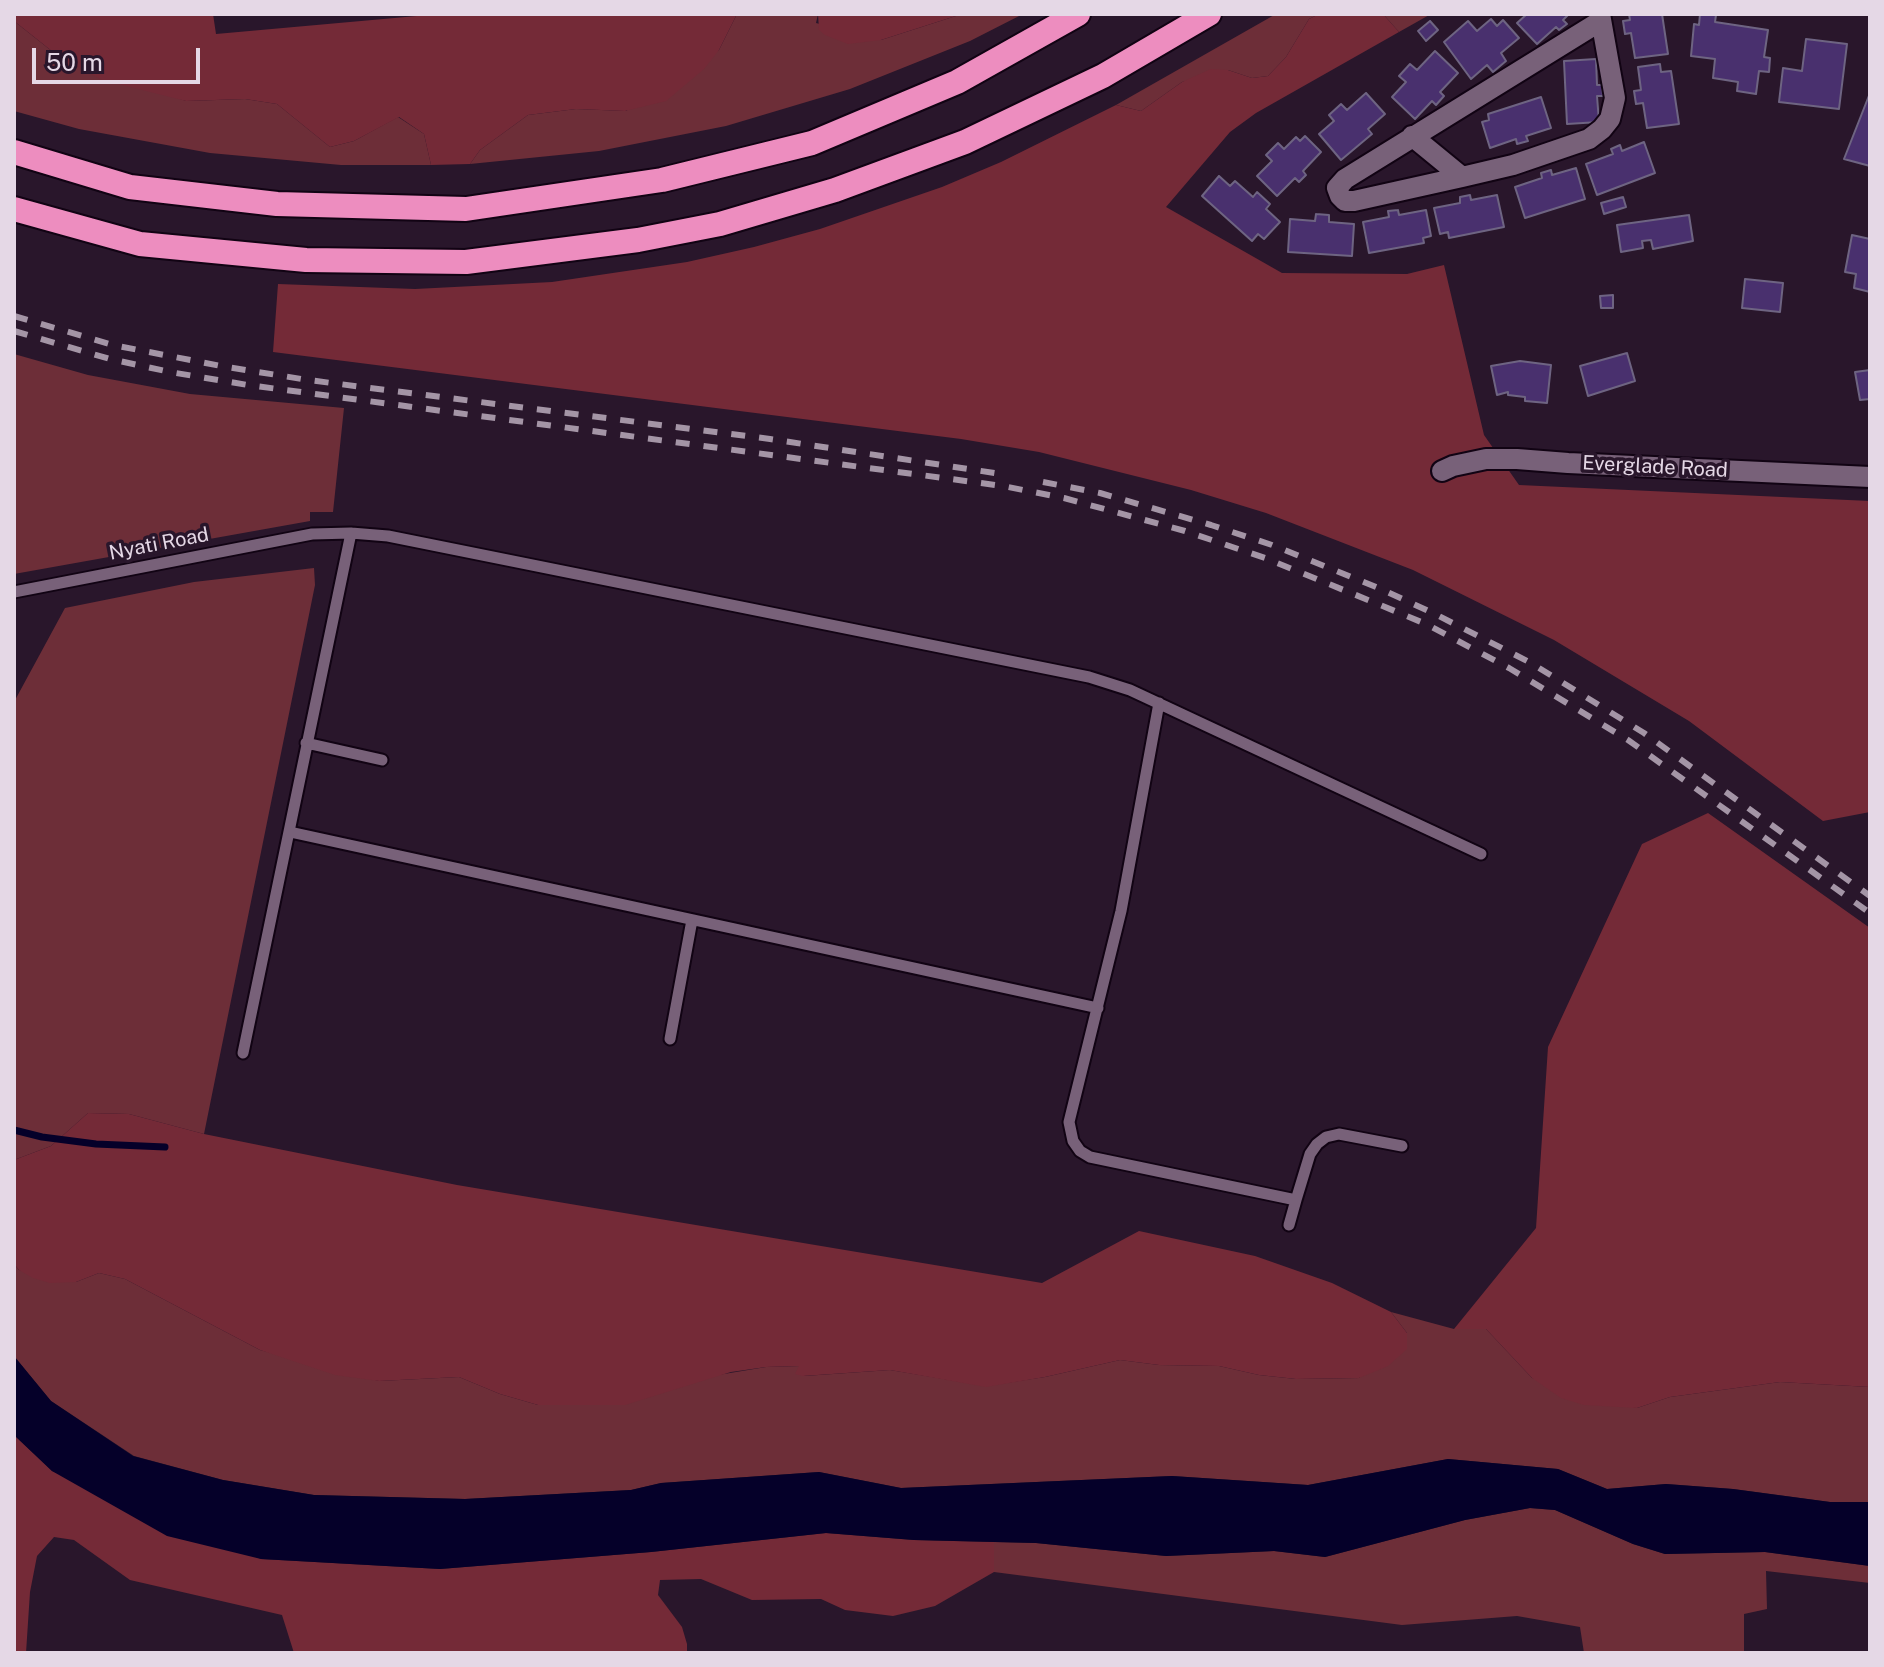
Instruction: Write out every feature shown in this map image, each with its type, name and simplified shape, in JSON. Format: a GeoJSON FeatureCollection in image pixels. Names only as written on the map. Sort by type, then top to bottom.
{"type":"FeatureCollection","features":[{"type":"Feature","properties":{"kind":"highway"},"geometry":{"type":"LineString","coordinates":[[14,152],[130,187],[277,204],[466,209],[662,180],[812,143],[957,82],[1078,14]]}},
{"type":"Feature","properties":{"kind":"highway"},"geometry":{"type":"LineString","coordinates":[[14,209],[140,244],[306,260],[466,262],[638,240],[735,220],[835,190],[965,142],[1103,76],[1209,14]]}},
{"type":"Feature","properties":{"kind":"street"},"geometry":{"type":"LineString","coordinates":[[1600,18],[1615,98],[1610,119],[1589,139],[1513,165],[1462,177],[1354,201],[1345,201],[1340,196],[1337,188],[1345,179],[1412,136],[1600,18]]}},
{"type":"Feature","properties":{"kind":"street"},"geometry":{"type":"LineString","coordinates":[[1412,136],[1462,177]]}},
{"type":"Feature","properties":{"kind":"street","name":"Everglade Road"},"geometry":{"type":"LineString","coordinates":[[1442,471],[1486,459],[1517,459],[1870,477]]}},
{"type":"Feature","properties":{"kind":"lane","name":"Nyati Road"},"geometry":{"type":"LineString","coordinates":[[14,592],[312,534],[351,533],[428,543],[1089,677],[1159,703],[1481,854]]}},
{"type":"Feature","properties":{"kind":"lane"},"geometry":{"type":"LineString","coordinates":[[243,1053],[351,533]]}},
{"type":"Feature","properties":{"kind":"lane"},"geometry":{"type":"LineString","coordinates":[[1159,703],[1121,911],[1069,1122],[1073,1141],[1080,1151],[1090,1157],[1296,1200]]}},
{"type":"Feature","properties":{"kind":"lane"},"geometry":{"type":"LineString","coordinates":[[306,743],[382,760]]}},
{"type":"Feature","properties":{"kind":"lane"},"geometry":{"type":"LineString","coordinates":[[290,832],[1098,1008]]}},
{"type":"Feature","properties":{"kind":"lane"},"geometry":{"type":"LineString","coordinates":[[670,1039],[692,920]]}},
{"type":"Feature","properties":{"kind":"lane"},"geometry":{"type":"LineString","coordinates":[[1289,1225],[1310,1154],[1326,1137],[1339,1134],[1402,1146]]}},
{"type":"Feature","properties":{"kind":"shaded area"},"geometry":{"type":"Polygon","coordinates":[[[14,14],[213,14],[216,34],[439,14],[737,14],[719,50],[704,69],[666,101],[625,111],[576,109],[528,115],[480,150],[470,164],[431,165],[424,134],[399,117],[354,141],[330,147],[277,104],[245,99],[186,101],[102,80],[58,56],[14,21],[14,14]]]}},
{"type":"Feature","properties":{"kind":"shaded area"},"geometry":{"type":"Polygon","coordinates":[[[737,14],[818,14],[816,23],[881,40],[962,14],[1023,14],[970,41],[850,89],[726,126],[599,151],[470,164],[480,150],[528,115],[576,109],[626,111],[719,50],[737,14]]]}},
{"type":"Feature","properties":{"kind":"shaded area"},"geometry":{"type":"Polygon","coordinates":[[[818,14],[962,14],[881,40],[848,44],[819,30],[818,14]]]}},
{"type":"Feature","properties":{"kind":"shaded area"},"geometry":{"type":"Polygon","coordinates":[[[1276,14],[1319,14],[1309,19],[1286,57],[1268,76],[1252,78],[1228,70],[1182,82],[1141,111],[1116,105],[1276,14]]]}},
{"type":"Feature","properties":{"kind":"shaded area"},"geometry":{"type":"Polygon","coordinates":[[[1319,14],[1383,14],[1399,32],[1256,113],[1230,132],[1166,207],[1282,273],[1407,274],[1444,265],[1484,435],[1519,485],[1870,501],[1870,812],[1823,821],[1689,721],[1554,640],[1413,570],[1266,513],[1191,490],[1039,452],[961,439],[273,352],[278,284],[415,289],[552,282],[687,262],[754,247],[820,229],[942,187],[1001,162],[1116,105],[1141,111],[1182,82],[1211,69],[1228,70],[1252,78],[1268,76],[1286,57],[1309,19],[1319,14]]]}},
{"type":"Feature","properties":{"kind":"shaded area"},"geometry":{"type":"Polygon","coordinates":[[[1383,14],[1431,14],[1399,32],[1383,14]]]}},
{"type":"Feature","properties":{"kind":"shaded area"},"geometry":{"type":"Polygon","coordinates":[[[14,21],[58,56],[186,101],[245,99],[277,104],[330,147],[354,141],[398,117],[424,134],[431,165],[341,165],[210,153],[79,129],[14,111],[14,21]]]}},
{"type":"Feature","properties":{"kind":"shaded area"},"geometry":{"type":"Polygon","coordinates":[[[14,354],[88,375],[190,394],[344,408],[333,512],[310,512],[310,521],[14,574],[14,354]]]}},
{"type":"Feature","properties":{"kind":"shaded area"},"geometry":{"type":"Polygon","coordinates":[[[314,568],[315,585],[204,1134],[129,1114],[88,1113],[51,1146],[14,1160],[14,702],[65,608],[194,582],[314,568]]]}},
{"type":"Feature","properties":{"kind":"shaded area"},"geometry":{"type":"Polygon","coordinates":[[[1708,813],[1870,928],[1870,1387],[1780,1382],[1670,1397],[1637,1408],[1584,1405],[1561,1398],[1532,1378],[1486,1329],[1454,1329],[1536,1228],[1548,1047],[1642,844],[1708,813]]]}},
{"type":"Feature","properties":{"kind":"shaded area"},"geometry":{"type":"Polygon","coordinates":[[[88,1113],[129,1114],[204,1134],[457,1185],[1042,1283],[1139,1231],[1255,1256],[1332,1283],[1391,1312],[1407,1333],[1407,1349],[1388,1366],[1359,1378],[1296,1379],[1219,1366],[1159,1365],[1120,1360],[986,1387],[890,1370],[803,1376],[795,1374],[799,1366],[766,1367],[731,1372],[625,1405],[538,1405],[459,1377],[379,1381],[335,1375],[260,1350],[125,1279],[99,1273],[76,1282],[50,1283],[19,1270],[14,1264],[14,1160],[51,1146],[88,1113]]]}},
{"type":"Feature","properties":{"kind":"shaded area"},"geometry":{"type":"Polygon","coordinates":[[[14,1264],[19,1270],[76,1282],[99,1273],[125,1279],[260,1350],[379,1381],[459,1377],[538,1405],[766,1367],[800,1366],[804,1376],[890,1370],[986,1386],[1045,1377],[1120,1360],[1159,1365],[1219,1366],[1296,1379],[1359,1378],[1407,1333],[1391,1312],[1454,1329],[1486,1329],[1532,1378],[1637,1408],[1670,1397],[1780,1382],[1870,1387],[1870,1502],[1830,1502],[1666,1484],[1607,1489],[1558,1469],[1448,1459],[1308,1485],[1172,1476],[901,1488],[819,1472],[661,1483],[631,1490],[465,1499],[314,1495],[223,1480],[134,1456],[51,1401],[14,1356],[14,1264]]]}},
{"type":"Feature","properties":{"kind":"shaded area"},"geometry":{"type":"Polygon","coordinates":[[[14,1356],[51,1401],[133,1456],[223,1480],[314,1495],[465,1499],[631,1490],[661,1483],[819,1472],[901,1488],[1172,1476],[1308,1485],[1448,1459],[1558,1469],[1607,1489],[1666,1484],[1830,1502],[1870,1502],[1870,1566],[1765,1552],[1665,1554],[1633,1544],[1555,1510],[1530,1508],[1465,1520],[1325,1557],[1274,1551],[1166,1556],[1036,1543],[914,1540],[826,1533],[651,1552],[440,1569],[261,1559],[167,1536],[52,1471],[14,1435],[14,1356]]]}},
{"type":"Feature","properties":{"kind":"shaded area"},"geometry":{"type":"Polygon","coordinates":[[[14,1435],[52,1471],[261,1559],[440,1569],[651,1552],[826,1533],[994,1542],[994,1572],[935,1606],[893,1616],[845,1610],[821,1599],[752,1600],[701,1579],[660,1580],[658,1595],[682,1627],[687,1653],[294,1653],[282,1615],[130,1580],[74,1540],[54,1537],[37,1556],[30,1592],[26,1653],[14,1653],[14,1435]]]}},
{"type":"Feature","properties":{"kind":"shaded area"},"geometry":{"type":"Polygon","coordinates":[[[1530,1508],[1555,1510],[1633,1544],[1665,1554],[1765,1552],[1870,1566],[1870,1583],[1766,1571],[1767,1609],[1744,1614],[1744,1653],[1584,1653],[1580,1627],[1517,1616],[1402,1625],[994,1572],[994,1542],[1036,1543],[1166,1556],[1274,1551],[1325,1557],[1465,1520],[1530,1508]]]}},
{"type":"Feature","properties":{"kind":"building"},"geometry":{"type":"Polygon","coordinates":[[[1527,14],[1569,14],[1563,20],[1567,24],[1559,30],[1556,27],[1537,44],[1517,23],[1527,14]]]}},
{"type":"Feature","properties":{"kind":"building"},"geometry":{"type":"Polygon","coordinates":[[[1629,14],[1662,14],[1668,54],[1635,58],[1631,33],[1625,34],[1623,21],[1630,20],[1629,14]]]}},
{"type":"Feature","properties":{"kind":"building"},"geometry":{"type":"Polygon","coordinates":[[[1700,14],[1716,15],[1715,22],[1768,30],[1764,57],[1770,58],[1769,72],[1759,71],[1756,94],[1737,91],[1738,82],[1713,78],[1715,59],[1691,56],[1694,24],[1699,25],[1700,14]]]}},
{"type":"Feature","properties":{"kind":"building"},"geometry":{"type":"Polygon","coordinates":[[[1491,19],[1497,26],[1503,20],[1519,38],[1501,53],[1506,61],[1493,72],[1487,65],[1471,79],[1444,42],[1468,21],[1477,31],[1491,19]]]}},
{"type":"Feature","properties":{"kind":"building"},"geometry":{"type":"Polygon","coordinates":[[[1430,21],[1438,30],[1426,41],[1418,31],[1430,21]]]}},
{"type":"Feature","properties":{"kind":"building"},"geometry":{"type":"Polygon","coordinates":[[[1806,39],[1847,44],[1839,109],[1779,102],[1783,68],[1802,71],[1806,39]]]}},
{"type":"Feature","properties":{"kind":"building"},"geometry":{"type":"Polygon","coordinates":[[[1435,51],[1458,73],[1440,92],[1444,96],[1436,105],[1432,101],[1415,119],[1392,97],[1406,82],[1399,76],[1410,64],[1417,70],[1435,51]]]}},
{"type":"Feature","properties":{"kind":"building"},"geometry":{"type":"Polygon","coordinates":[[[1596,59],[1597,85],[1602,85],[1603,96],[1597,96],[1599,122],[1567,124],[1564,61],[1596,59]]]}},
{"type":"Feature","properties":{"kind":"building"},"geometry":{"type":"Polygon","coordinates":[[[1660,64],[1661,72],[1671,71],[1679,124],[1647,128],[1643,103],[1636,104],[1634,91],[1641,90],[1638,67],[1660,64]]]}},
{"type":"Feature","properties":{"kind":"building"},"geometry":{"type":"Polygon","coordinates":[[[1366,93],[1385,114],[1368,129],[1372,134],[1341,160],[1319,134],[1334,121],[1329,115],[1341,104],[1347,110],[1366,93]]]}},
{"type":"Feature","properties":{"kind":"building"},"geometry":{"type":"Polygon","coordinates":[[[1870,93],[1870,166],[1844,159],[1870,93]]]}},
{"type":"Feature","properties":{"kind":"building"},"geometry":{"type":"Polygon","coordinates":[[[1541,97],[1551,128],[1526,136],[1528,141],[1517,144],[1516,139],[1490,148],[1482,122],[1489,120],[1488,114],[1541,97]]]}},
{"type":"Feature","properties":{"kind":"building"},"geometry":{"type":"Polygon","coordinates":[[[1305,136],[1321,152],[1303,171],[1306,175],[1299,182],[1295,178],[1277,196],[1257,176],[1272,161],[1266,155],[1278,143],[1284,149],[1296,137],[1300,141],[1305,136]]]}},
{"type":"Feature","properties":{"kind":"building"},"geometry":{"type":"Polygon","coordinates":[[[1644,142],[1655,173],[1597,195],[1586,164],[1613,154],[1611,149],[1620,145],[1622,151],[1644,142]]]}},
{"type":"Feature","properties":{"kind":"building"},"geometry":{"type":"Polygon","coordinates":[[[1576,168],[1585,199],[1525,218],[1515,187],[1542,178],[1541,173],[1551,170],[1552,175],[1576,168]]]}},
{"type":"Feature","properties":{"kind":"building"},"geometry":{"type":"Polygon","coordinates":[[[1219,176],[1230,186],[1235,181],[1253,197],[1257,192],[1270,204],[1266,209],[1280,222],[1264,239],[1258,234],[1252,241],[1202,196],[1219,176]]]}},
{"type":"Feature","properties":{"kind":"building"},"geometry":{"type":"Polygon","coordinates":[[[1470,195],[1471,200],[1497,195],[1504,227],[1449,238],[1448,232],[1440,234],[1434,208],[1460,203],[1460,197],[1470,195]]]}},
{"type":"Feature","properties":{"kind":"building"},"geometry":{"type":"Polygon","coordinates":[[[1623,197],[1626,207],[1604,214],[1601,203],[1623,197]]]}},
{"type":"Feature","properties":{"kind":"building"},"geometry":{"type":"Polygon","coordinates":[[[1398,210],[1399,215],[1426,210],[1431,236],[1423,238],[1424,243],[1369,253],[1363,222],[1389,217],[1388,211],[1398,210]]]}},
{"type":"Feature","properties":{"kind":"building"},"geometry":{"type":"Polygon","coordinates":[[[1316,214],[1329,215],[1329,222],[1354,224],[1352,256],[1288,252],[1290,219],[1315,221],[1316,214]]]}},
{"type":"Feature","properties":{"kind":"building"},"geometry":{"type":"Polygon","coordinates":[[[1689,215],[1693,241],[1653,249],[1651,240],[1642,241],[1643,248],[1621,252],[1617,225],[1689,215]]]}},
{"type":"Feature","properties":{"kind":"building"},"geometry":{"type":"Polygon","coordinates":[[[1852,235],[1870,239],[1870,292],[1854,288],[1856,274],[1845,272],[1852,235]]]}},
{"type":"Feature","properties":{"kind":"building"},"geometry":{"type":"Polygon","coordinates":[[[1745,279],[1783,283],[1780,312],[1742,308],[1745,279]]]}},
{"type":"Feature","properties":{"kind":"building"},"geometry":{"type":"Polygon","coordinates":[[[1613,295],[1613,308],[1601,308],[1600,296],[1613,295]]]}},
{"type":"Feature","properties":{"kind":"building"},"geometry":{"type":"Polygon","coordinates":[[[1627,353],[1635,381],[1588,396],[1580,366],[1627,353]]]}},
{"type":"Feature","properties":{"kind":"building"},"geometry":{"type":"Polygon","coordinates":[[[1520,361],[1551,365],[1547,403],[1525,401],[1525,397],[1508,395],[1508,392],[1497,395],[1491,366],[1520,361]]]}},
{"type":"Feature","properties":{"kind":"building"},"geometry":{"type":"Polygon","coordinates":[[[1870,370],[1870,399],[1860,400],[1855,372],[1870,370]]]}},
{"type":"Feature","properties":{"kind":"waterway"},"geometry":{"type":"LineString","coordinates":[[14,1130],[96,1144],[165,1147]]}},
{"type":"Feature","properties":{"kind":"railway"},"geometry":{"type":"LineString","coordinates":[[14,316],[113,345],[308,380],[770,439],[1008,475]]}},
{"type":"Feature","properties":{"kind":"railway"},"geometry":{"type":"LineString","coordinates":[[14,331],[110,359],[170,372],[1003,486],[1064,498],[1185,531],[1265,558],[1426,624],[1509,668],[1628,740],[1870,913]]}},
{"type":"Feature","properties":{"kind":"railway"},"geometry":{"type":"LineString","coordinates":[[1043,482],[1100,493],[1272,545],[1437,615],[1531,663],[1644,733],[1870,896]]}}]}
